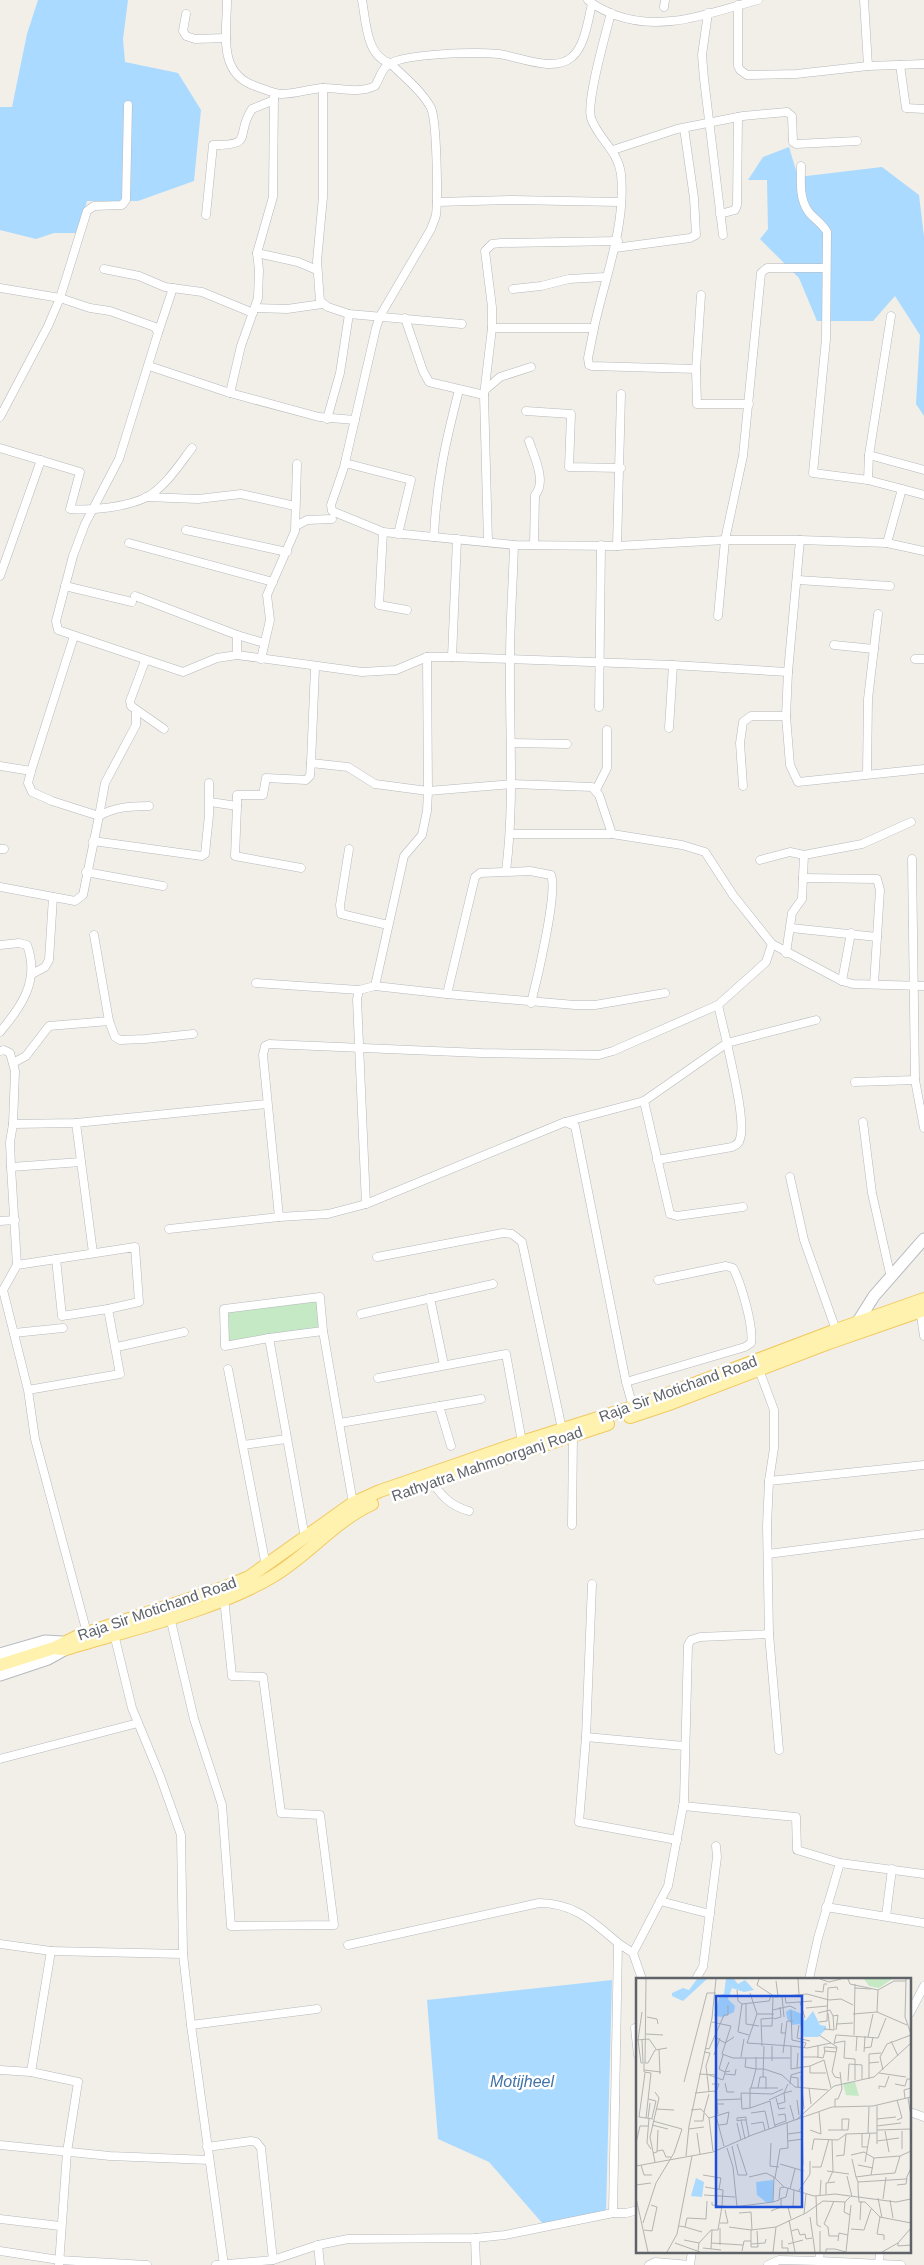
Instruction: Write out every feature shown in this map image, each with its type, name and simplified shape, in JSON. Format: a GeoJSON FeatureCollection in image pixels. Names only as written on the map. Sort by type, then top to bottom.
{"type":"FeatureCollection","features":[{"type":"Feature","properties":{"kind":"main road","name":"Rathyatra Mahmoorganj Road"},"geometry":{"type":"LineString","coordinates":[[61,1647],[114,1634],[170,1617],[223,1594],[272,1577],[358,1510],[429,1478],[512,1457],[567,1432],[672,1404],[757,1365],[922,1306]]}},
{"type":"Feature","properties":{"kind":"main road","name":"Raja Sir Motichand Road"},"geometry":{"type":"LineString","coordinates":[[61,1647],[87,1633],[223,1594],[266,1566],[354,1503],[429,1478],[522,1442],[567,1432],[633,1407],[757,1365],[836,1330],[859,1328]]}},
{"type":"Feature","properties":{"kind":"main road"},"geometry":{"type":"LineString","coordinates":[[0,1665],[61,1647]]}},
{"type":"Feature","properties":{"kind":"street"},"geometry":{"type":"LineString","coordinates":[[227,0],[227,54],[234,72],[251,85],[274,96]]}},
{"type":"Feature","properties":{"kind":"street"},"geometry":{"type":"LineString","coordinates":[[362,0],[373,49],[382,61],[390,63],[426,99],[432,111],[436,124],[437,202],[431,230],[380,316],[345,463],[331,505],[332,511],[383,532],[514,545],[616,546],[725,540],[800,540],[887,543],[924,551]]}},
{"type":"Feature","properties":{"kind":"street"},"geometry":{"type":"LineString","coordinates":[[206,215],[212,145],[234,145],[240,141],[252,109],[274,96],[323,88],[345,91],[368,89],[375,86],[382,70],[390,63],[404,58],[480,53],[544,64],[565,62],[574,56],[580,45],[590,2],[611,13],[634,20],[658,23],[758,0]]}},
{"type":"Feature","properties":{"kind":"street"},"geometry":{"type":"LineString","coordinates":[[864,0],[868,66]]}},
{"type":"Feature","properties":{"kind":"street"},"geometry":{"type":"LineString","coordinates":[[738,5],[738,66],[747,75],[796,74],[868,66],[924,64]]}},
{"type":"Feature","properties":{"kind":"street"},"geometry":{"type":"LineString","coordinates":[[611,13],[591,100],[590,116],[613,150],[621,176],[620,202],[617,244],[605,277],[588,362],[592,366],[696,368]]}},
{"type":"Feature","properties":{"kind":"street"},"geometry":{"type":"LineString","coordinates":[[708,13],[702,55],[723,235]]}},
{"type":"Feature","properties":{"kind":"street"},"geometry":{"type":"LineString","coordinates":[[186,14],[184,31],[186,36],[195,39],[226,38]]}},
{"type":"Feature","properties":{"kind":"street"},"geometry":{"type":"LineString","coordinates":[[900,66],[906,108],[924,109]]}},
{"type":"Feature","properties":{"kind":"street"},"geometry":{"type":"LineString","coordinates":[[322,304],[319,298],[317,270],[323,197],[323,88]]}},
{"type":"Feature","properties":{"kind":"street"},"geometry":{"type":"LineString","coordinates":[[230,393],[241,346],[258,298],[259,270],[257,253],[273,197],[274,96]]}},
{"type":"Feature","properties":{"kind":"street"},"geometry":{"type":"LineString","coordinates":[[0,417],[31,361],[60,298],[87,211],[94,206],[122,205],[126,200],[128,105]]}},
{"type":"Feature","properties":{"kind":"street"},"geometry":{"type":"LineString","coordinates":[[613,150],[684,128],[738,117],[789,112],[792,116],[793,142],[799,145],[858,141]]}},
{"type":"Feature","properties":{"kind":"street"},"geometry":{"type":"LineString","coordinates":[[720,214],[735,210],[737,205],[738,117]]}},
{"type":"Feature","properties":{"kind":"street"},"geometry":{"type":"LineString","coordinates":[[488,542],[485,393],[492,328],[485,255],[488,246],[509,242],[617,244],[690,238],[696,235],[694,198],[684,128]]}},
{"type":"Feature","properties":{"kind":"street"},"geometry":{"type":"LineString","coordinates":[[801,166],[802,197],[808,210],[823,224],[827,232],[826,339],[812,473],[868,480],[924,495]]}},
{"type":"Feature","properties":{"kind":"street"},"geometry":{"type":"LineString","coordinates":[[437,202],[512,200],[620,202]]}},
{"type":"Feature","properties":{"kind":"street"},"geometry":{"type":"LineString","coordinates":[[257,253],[298,262],[317,270]]}},
{"type":"Feature","properties":{"kind":"street"},"geometry":{"type":"LineString","coordinates":[[718,616],[725,540],[743,456],[761,273],[767,268],[826,268]]}},
{"type":"Feature","properties":{"kind":"street"},"geometry":{"type":"LineString","coordinates":[[104,269],[139,276],[173,288],[202,292],[254,310],[287,309],[322,304],[349,314],[462,324]]}},
{"type":"Feature","properties":{"kind":"street"},"geometry":{"type":"LineString","coordinates":[[513,289],[530,288],[569,279],[605,277]]}},
{"type":"Feature","properties":{"kind":"street"},"geometry":{"type":"LineString","coordinates":[[0,288],[60,298],[90,308],[110,311],[155,327],[158,333]]}},
{"type":"Feature","properties":{"kind":"street"},"geometry":{"type":"LineString","coordinates":[[173,288],[119,459],[92,511],[73,556],[56,626],[58,630],[145,661],[183,672],[216,658],[238,655],[344,672],[384,672],[396,670],[427,657],[673,665],[788,672]]}},
{"type":"Feature","properties":{"kind":"street"},"geometry":{"type":"LineString","coordinates":[[701,295],[696,368],[697,404],[749,404]]}},
{"type":"Feature","properties":{"kind":"street"},"geometry":{"type":"LineString","coordinates":[[327,419],[340,373],[349,314]]}},
{"type":"Feature","properties":{"kind":"street"},"geometry":{"type":"LineString","coordinates":[[868,480],[869,454],[891,316]]}},
{"type":"Feature","properties":{"kind":"street"},"geometry":{"type":"LineString","coordinates":[[405,318],[423,371],[430,382],[459,390],[485,393]]}},
{"type":"Feature","properties":{"kind":"street"},"geometry":{"type":"LineString","coordinates":[[492,328],[594,328]]}},
{"type":"Feature","properties":{"kind":"street"},"geometry":{"type":"LineString","coordinates":[[149,366],[230,393],[327,419],[355,420]]}},
{"type":"Feature","properties":{"kind":"street"},"geometry":{"type":"LineString","coordinates":[[485,393],[500,377],[531,367]]}},
{"type":"Feature","properties":{"kind":"street"},"geometry":{"type":"LineString","coordinates":[[434,537],[436,492],[442,456],[459,390]]}},
{"type":"Feature","properties":{"kind":"street"},"geometry":{"type":"LineString","coordinates":[[616,546],[621,394]]}},
{"type":"Feature","properties":{"kind":"street"},"geometry":{"type":"LineString","coordinates":[[526,411],[571,414],[569,468],[620,468]]}},
{"type":"Feature","properties":{"kind":"street"},"geometry":{"type":"LineString","coordinates":[[530,441],[540,478],[538,492],[534,495],[534,545]]}},
{"type":"Feature","properties":{"kind":"street"},"geometry":{"type":"LineString","coordinates":[[0,448],[80,472],[70,509],[92,511],[146,497],[198,499],[241,494],[295,506]]}},
{"type":"Feature","properties":{"kind":"street"},"geometry":{"type":"LineString","coordinates":[[146,497],[165,482],[192,448]]}},
{"type":"Feature","properties":{"kind":"street"},"geometry":{"type":"LineString","coordinates":[[869,454],[924,470]]}},
{"type":"Feature","properties":{"kind":"street"},"geometry":{"type":"LineString","coordinates":[[0,576],[41,460]]}},
{"type":"Feature","properties":{"kind":"street"},"geometry":{"type":"LineString","coordinates":[[345,463],[411,480],[398,534]]}},
{"type":"Feature","properties":{"kind":"street"},"geometry":{"type":"LineString","coordinates":[[261,659],[270,620],[268,595],[294,537],[296,526],[297,464]]}},
{"type":"Feature","properties":{"kind":"street"},"geometry":{"type":"LineString","coordinates":[[887,543],[902,489]]}},
{"type":"Feature","properties":{"kind":"street"},"geometry":{"type":"LineString","coordinates":[[296,526],[307,520],[332,518]]}},
{"type":"Feature","properties":{"kind":"street"},"geometry":{"type":"LineString","coordinates":[[186,530],[287,552]]}},
{"type":"Feature","properties":{"kind":"street"},"geometry":{"type":"LineString","coordinates":[[383,532],[379,605],[407,610]]}},
{"type":"Feature","properties":{"kind":"street"},"geometry":{"type":"LineString","coordinates":[[452,657],[457,539]]}},
{"type":"Feature","properties":{"kind":"street"},"geometry":{"type":"LineString","coordinates":[[800,540],[786,716],[790,765],[798,782],[924,768]]}},
{"type":"Feature","properties":{"kind":"street"},"geometry":{"type":"LineString","coordinates":[[129,544],[273,582]]}},
{"type":"Feature","properties":{"kind":"street"},"geometry":{"type":"LineString","coordinates":[[506,871],[511,834],[510,659],[514,545]]}},
{"type":"Feature","properties":{"kind":"street"},"geometry":{"type":"LineString","coordinates":[[599,707],[601,546]]}},
{"type":"Feature","properties":{"kind":"street"},"geometry":{"type":"LineString","coordinates":[[798,580],[890,586]]}},
{"type":"Feature","properties":{"kind":"street"},"geometry":{"type":"LineString","coordinates":[[65,586],[134,599],[264,643]]}},
{"type":"Feature","properties":{"kind":"street"},"geometry":{"type":"LineString","coordinates":[[867,774],[868,699],[878,614]]}},
{"type":"Feature","properties":{"kind":"street"},"geometry":{"type":"LineString","coordinates":[[238,635],[238,655]]}},
{"type":"Feature","properties":{"kind":"street"},"geometry":{"type":"LineString","coordinates":[[74,636],[28,783],[32,792],[52,801],[99,816],[110,810],[124,807],[149,806]]}},
{"type":"Feature","properties":{"kind":"street"},"geometry":{"type":"LineString","coordinates":[[834,645],[874,649]]}},
{"type":"Feature","properties":{"kind":"street"},"geometry":{"type":"LineString","coordinates":[[376,986],[404,856],[422,835],[427,812],[427,657]]}},
{"type":"Feature","properties":{"kind":"street"},"geometry":{"type":"LineString","coordinates":[[915,659],[924,659]]}},
{"type":"Feature","properties":{"kind":"street"},"geometry":{"type":"LineString","coordinates":[[0,887],[75,901],[79,900],[83,895],[105,783],[136,725],[136,712],[130,701],[145,661]]}},
{"type":"Feature","properties":{"kind":"street"},"geometry":{"type":"LineString","coordinates":[[669,728],[673,665]]}},
{"type":"Feature","properties":{"kind":"street"},"geometry":{"type":"LineString","coordinates":[[301,868],[235,856],[237,806],[238,795],[262,794],[266,778],[306,780],[310,776],[315,668]]}},
{"type":"Feature","properties":{"kind":"street"},"geometry":{"type":"LineString","coordinates":[[136,712],[164,729]]}},
{"type":"Feature","properties":{"kind":"street"},"geometry":{"type":"LineString","coordinates":[[743,786],[740,743],[743,722],[751,716],[786,716]]}},
{"type":"Feature","properties":{"kind":"street"},"geometry":{"type":"LineString","coordinates":[[596,790],[607,768],[607,730]]}},
{"type":"Feature","properties":{"kind":"street"},"geometry":{"type":"LineString","coordinates":[[511,743],[567,744]]}},
{"type":"Feature","properties":{"kind":"street"},"geometry":{"type":"LineString","coordinates":[[311,763],[348,767],[375,784],[428,791],[512,784],[592,787],[596,790],[612,834]]}},
{"type":"Feature","properties":{"kind":"street"},"geometry":{"type":"LineString","coordinates":[[0,766],[31,771]]}},
{"type":"Feature","properties":{"kind":"street"},"geometry":{"type":"LineString","coordinates":[[93,841],[202,856],[204,854],[208,828],[209,783]]}},
{"type":"Feature","properties":{"kind":"street"},"geometry":{"type":"LineString","coordinates":[[210,802],[237,806]]}},
{"type":"Feature","properties":{"kind":"street"},"geometry":{"type":"LineString","coordinates":[[760,860],[790,852],[804,855],[862,844],[911,822]]}},
{"type":"Feature","properties":{"kind":"street"},"geometry":{"type":"LineString","coordinates":[[511,834],[612,834],[682,846],[705,852],[733,895],[772,944],[842,981],[853,984],[924,986]]}},
{"type":"Feature","properties":{"kind":"street"},"geometry":{"type":"LineString","coordinates":[[349,849],[340,905],[341,914],[388,925]]}},
{"type":"Feature","properties":{"kind":"street"},"geometry":{"type":"LineString","coordinates":[[786,952],[792,913],[802,899],[804,855]]}},
{"type":"Feature","properties":{"kind":"street"},"geometry":{"type":"LineString","coordinates":[[912,859],[915,1080],[924,1128]]}},
{"type":"Feature","properties":{"kind":"street"},"geometry":{"type":"LineString","coordinates":[[447,994],[475,877],[480,872],[506,871],[547,874],[553,879],[546,937],[531,1003]]}},
{"type":"Feature","properties":{"kind":"street"},"geometry":{"type":"LineString","coordinates":[[86,872],[163,886]]}},
{"type":"Feature","properties":{"kind":"street"},"geometry":{"type":"LineString","coordinates":[[803,878],[872,877],[877,879],[880,890],[874,984]]}},
{"type":"Feature","properties":{"kind":"street"},"geometry":{"type":"LineString","coordinates":[[32,974],[45,967],[49,960],[53,897]]}},
{"type":"Feature","properties":{"kind":"street"},"geometry":{"type":"LineString","coordinates":[[791,928],[877,936]]}},
{"type":"Feature","properties":{"kind":"street"},"geometry":{"type":"LineString","coordinates":[[842,981],[851,933]]}},
{"type":"Feature","properties":{"kind":"street"},"geometry":{"type":"LineString","coordinates":[[94,935],[112,1034],[120,1040],[193,1034]]}},
{"type":"Feature","properties":{"kind":"street"},"geometry":{"type":"LineString","coordinates":[[0,944],[19,943],[26,945],[32,974],[20,1008],[0,1032]]}},
{"type":"Feature","properties":{"kind":"street"},"geometry":{"type":"LineString","coordinates":[[280,1217],[267,1104],[265,1046],[269,1044],[359,1046],[481,1053],[599,1055],[613,1051],[718,1005],[766,962],[772,944]]}},
{"type":"Feature","properties":{"kind":"street"},"geometry":{"type":"LineString","coordinates":[[256,983],[359,990],[376,986],[531,1003],[595,1005],[665,993]]}},
{"type":"Feature","properties":{"kind":"street"},"geometry":{"type":"LineString","coordinates":[[359,990],[357,999],[366,1204]]}},
{"type":"Feature","properties":{"kind":"street"},"geometry":{"type":"LineString","coordinates":[[658,1160],[732,1147],[738,1144],[741,1137],[739,1113],[727,1043],[718,1005]]}},
{"type":"Feature","properties":{"kind":"street"},"geometry":{"type":"LineString","coordinates":[[169,1229],[280,1217],[328,1214],[366,1204],[565,1122],[644,1101],[727,1043],[816,1020]]}},
{"type":"Feature","properties":{"kind":"street"},"geometry":{"type":"LineString","coordinates":[[13,1063],[26,1056],[49,1026],[109,1021]]}},
{"type":"Feature","properties":{"kind":"street"},"geometry":{"type":"LineString","coordinates":[[0,1051],[7,1051],[13,1063],[16,1098],[10,1142],[17,1265],[2,1291],[28,1390],[35,1439],[87,1633]]}},
{"type":"Feature","properties":{"kind":"street"},"geometry":{"type":"LineString","coordinates":[[855,1082],[915,1080]]}},
{"type":"Feature","properties":{"kind":"street"},"geometry":{"type":"LineString","coordinates":[[644,1101],[670,1214],[677,1216],[743,1207]]}},
{"type":"Feature","properties":{"kind":"street"},"geometry":{"type":"LineString","coordinates":[[13,1124],[76,1123],[267,1104]]}},
{"type":"Feature","properties":{"kind":"street"},"geometry":{"type":"LineString","coordinates":[[565,1122],[575,1126],[626,1382],[633,1407]]}},
{"type":"Feature","properties":{"kind":"street"},"geometry":{"type":"LineString","coordinates":[[863,1122],[872,1193],[891,1278]]}},
{"type":"Feature","properties":{"kind":"street"},"geometry":{"type":"LineString","coordinates":[[76,1123],[92,1253]]}},
{"type":"Feature","properties":{"kind":"street"},"geometry":{"type":"LineString","coordinates":[[11,1167],[81,1162]]}},
{"type":"Feature","properties":{"kind":"street"},"geometry":{"type":"LineString","coordinates":[[790,1177],[804,1240],[836,1330]]}},
{"type":"Feature","properties":{"kind":"street"},"geometry":{"type":"LineString","coordinates":[[0,1221],[15,1220]]}},
{"type":"Feature","properties":{"kind":"street"},"geometry":{"type":"LineString","coordinates":[[377,1257],[503,1233],[512,1234],[522,1242],[567,1432],[572,1525]]}},
{"type":"Feature","properties":{"kind":"street"},"geometry":{"type":"LineString","coordinates":[[859,1328],[874,1296],[924,1240]]}},
{"type":"Feature","properties":{"kind":"street"},"geometry":{"type":"LineString","coordinates":[[17,1265],[92,1253],[134,1247],[139,1302],[62,1316],[56,1259]]}},
{"type":"Feature","properties":{"kind":"street"},"geometry":{"type":"LineString","coordinates":[[626,1382],[751,1343],[751,1332],[738,1277],[734,1268],[726,1266],[658,1280]]}},
{"type":"Feature","properties":{"kind":"street"},"geometry":{"type":"LineString","coordinates":[[361,1314],[493,1284]]}},
{"type":"Feature","properties":{"kind":"street"},"geometry":{"type":"LineString","coordinates":[[323,1331],[225,1346],[224,1309],[320,1297],[323,1331],[354,1503]]}},
{"type":"Feature","properties":{"kind":"street"},"geometry":{"type":"LineString","coordinates":[[430,1298],[444,1365]]}},
{"type":"Feature","properties":{"kind":"street"},"geometry":{"type":"LineString","coordinates":[[922,1306],[924,1336]]}},
{"type":"Feature","properties":{"kind":"street"},"geometry":{"type":"LineString","coordinates":[[28,1390],[120,1374],[108,1309]]}},
{"type":"Feature","properties":{"kind":"street"},"geometry":{"type":"LineString","coordinates":[[14,1333],[63,1328]]}},
{"type":"Feature","properties":{"kind":"street"},"geometry":{"type":"LineString","coordinates":[[116,1347],[184,1332]]}},
{"type":"Feature","properties":{"kind":"street"},"geometry":{"type":"LineString","coordinates":[[269,1338],[304,1538]]}},
{"type":"Feature","properties":{"kind":"street"},"geometry":{"type":"LineString","coordinates":[[378,1378],[506,1354],[522,1442]]}},
{"type":"Feature","properties":{"kind":"street"},"geometry":{"type":"LineString","coordinates":[[757,1365],[774,1410],[774,1448],[769,1481],[769,1634],[779,1750]]}},
{"type":"Feature","properties":{"kind":"street"},"geometry":{"type":"LineString","coordinates":[[228,1369],[266,1566]]}},
{"type":"Feature","properties":{"kind":"street"},"geometry":{"type":"LineString","coordinates":[[340,1423],[481,1399]]}},
{"type":"Feature","properties":{"kind":"street"},"geometry":{"type":"LineString","coordinates":[[439,1406],[451,1446]]}},
{"type":"Feature","properties":{"kind":"street"},"geometry":{"type":"LineString","coordinates":[[243,1445],[286,1439]]}},
{"type":"Feature","properties":{"kind":"street"},"geometry":{"type":"LineString","coordinates":[[769,1481],[924,1465]]}},
{"type":"Feature","properties":{"kind":"street"},"geometry":{"type":"LineString","coordinates":[[429,1478],[444,1500],[455,1507],[469,1511]]}},
{"type":"Feature","properties":{"kind":"street"},"geometry":{"type":"LineString","coordinates":[[768,1554],[924,1534]]}},
{"type":"Feature","properties":{"kind":"street"},"geometry":{"type":"LineString","coordinates":[[592,1584],[586,1737],[579,1822],[677,1840]]}},
{"type":"Feature","properties":{"kind":"street"},"geometry":{"type":"LineString","coordinates":[[170,1617],[194,1719],[222,1805],[230,1926],[334,1925],[320,1815],[281,1814],[263,1677],[232,1676],[223,1594]]}},
{"type":"Feature","properties":{"kind":"street"},"geometry":{"type":"LineString","coordinates":[[114,1634],[132,1708],[160,1776],[181,1835],[184,1954],[191,2026],[224,2265]]}},
{"type":"Feature","properties":{"kind":"street"},"geometry":{"type":"LineString","coordinates":[[633,1953],[668,1886],[677,1840],[683,1806],[688,1645],[691,1640],[700,1637],[769,1634]]}},
{"type":"Feature","properties":{"kind":"street"},"geometry":{"type":"LineString","coordinates":[[0,1654],[45,1641],[61,1647],[48,1659],[0,1675]]}},
{"type":"Feature","properties":{"kind":"street"},"geometry":{"type":"LineString","coordinates":[[0,1759],[138,1723]]}},
{"type":"Feature","properties":{"kind":"street"},"geometry":{"type":"LineString","coordinates":[[586,1737],[684,1746]]}},
{"type":"Feature","properties":{"kind":"street"},"geometry":{"type":"LineString","coordinates":[[683,1806],[796,1817],[797,1850],[840,1863],[924,1874]]}},
{"type":"Feature","properties":{"kind":"street"},"geometry":{"type":"LineString","coordinates":[[696,1977],[703,1967],[717,1857],[716,1846]]}},
{"type":"Feature","properties":{"kind":"street"},"geometry":{"type":"LineString","coordinates":[[809,1978],[826,1907],[840,1863]]}},
{"type":"Feature","properties":{"kind":"street"},"geometry":{"type":"LineString","coordinates":[[886,1916],[892,1869]]}},
{"type":"Feature","properties":{"kind":"street"},"geometry":{"type":"LineString","coordinates":[[660,1902],[710,1914]]}},
{"type":"Feature","properties":{"kind":"street"},"geometry":{"type":"LineString","coordinates":[[348,1945],[539,1903],[557,1903],[574,1909],[633,1953],[642,1978]]}},
{"type":"Feature","properties":{"kind":"street"},"geometry":{"type":"LineString","coordinates":[[826,1907],[924,1924]]}},
{"type":"Feature","properties":{"kind":"street"},"geometry":{"type":"LineString","coordinates":[[612,2212],[618,1943]]}},
{"type":"Feature","properties":{"kind":"street"},"geometry":{"type":"LineString","coordinates":[[0,1944],[50,1951],[184,1954]]}},
{"type":"Feature","properties":{"kind":"street"},"geometry":{"type":"LineString","coordinates":[[31,2072],[50,1951]]}},
{"type":"Feature","properties":{"kind":"street"},"geometry":{"type":"LineString","coordinates":[[912,2009],[924,1986]]}},
{"type":"Feature","properties":{"kind":"street"},"geometry":{"type":"LineString","coordinates":[[191,2026],[317,2010]]}},
{"type":"Feature","properties":{"kind":"street"},"geometry":{"type":"LineString","coordinates":[[635,2028],[636,2037]]}},
{"type":"Feature","properties":{"kind":"street"},"geometry":{"type":"LineString","coordinates":[[0,2070],[31,2072],[78,2082],[67,2152],[60,2226],[59,2262]]}},
{"type":"Feature","properties":{"kind":"street"},"geometry":{"type":"LineString","coordinates":[[912,2113],[924,2117]]}},
{"type":"Feature","properties":{"kind":"street"},"geometry":{"type":"LineString","coordinates":[[207,2147],[251,2141],[256,2142],[261,2148],[273,2260]]}},
{"type":"Feature","properties":{"kind":"street"},"geometry":{"type":"LineString","coordinates":[[0,2145],[67,2152],[209,2160]]}},
{"type":"Feature","properties":{"kind":"street"},"geometry":{"type":"LineString","coordinates":[[216,2265],[273,2260],[318,2245],[348,2239],[377,2237],[476,2238],[505,2235],[612,2212],[626,2213],[636,2210]]}},
{"type":"Feature","properties":{"kind":"street"},"geometry":{"type":"LineString","coordinates":[[0,2219],[60,2226]]}},
{"type":"Feature","properties":{"kind":"street"},"geometry":{"type":"LineString","coordinates":[[476,2238],[476,2265]]}},
{"type":"Feature","properties":{"kind":"street"},"geometry":{"type":"LineString","coordinates":[[318,2245],[320,2265]]}},
{"type":"Feature","properties":{"kind":"street"},"geometry":{"type":"LineString","coordinates":[[0,2251],[59,2262],[147,2265]]}},
{"type":"Feature","properties":{"kind":"street"},"geometry":{"type":"LineString","coordinates":[[649,2265],[655,2262],[690,2265],[692,2252]]}},
{"type":"Feature","properties":{"kind":"street"},"geometry":{"type":"LineString","coordinates":[[819,2261],[820,2252]]}},
{"type":"Feature","properties":{"kind":"street"},"geometry":{"type":"LineString","coordinates":[[768,2265],[779,2260],[901,2265]]}},
{"type":"Feature","properties":{"kind":"green space"},"geometry":{"type":"Polygon","coordinates":[[[316,1297],[319,1327],[225,1342],[226,1309],[316,1297]]]}},
{"type":"Feature","properties":{"kind":"water"},"geometry":{"type":"Polygon","coordinates":[[[38,0],[128,0],[123,39],[125,62],[178,73],[201,110],[194,181],[138,201],[87,201],[78,233],[54,233],[36,239],[0,230],[0,107],[12,107],[27,34],[38,0]]]}},
{"type":"Feature","properties":{"kind":"water"},"geometry":{"type":"Polygon","coordinates":[[[789,147],[798,177],[882,167],[919,195],[924,237],[924,416],[916,404],[920,335],[895,296],[873,321],[817,321],[799,278],[760,239],[768,229],[767,180],[748,180],[763,157],[789,147]]]}},
{"type":"Feature","properties":{"kind":"water","name":"Motijheel"},"geometry":{"type":"Polygon","coordinates":[[[612,1980],[606,2213],[543,2224],[489,2162],[438,2139],[427,2000],[612,1980]]]}}]}
